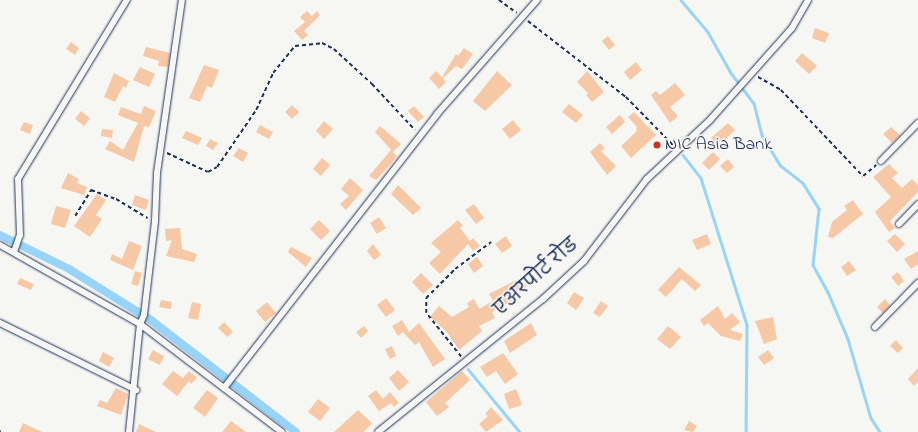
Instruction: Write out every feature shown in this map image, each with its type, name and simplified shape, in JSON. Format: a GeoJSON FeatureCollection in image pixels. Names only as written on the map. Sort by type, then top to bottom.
{"type":"FeatureCollection","features":[{"type":"Feature","properties":{"kind":"street"},"geometry":{"type":"LineString","coordinates":[[14,250],[20,235],[18,179],[126,0]]}},
{"type":"Feature","properties":{"kind":"street"},"geometry":{"type":"LineString","coordinates":[[130,432],[136,390],[142,320],[155,221],[161,151],[182,0]]}},
{"type":"Feature","properties":{"kind":"street"},"geometry":{"type":"LineString","coordinates":[[225,387],[420,136],[521,16],[537,0]]}},
{"type":"Feature","properties":{"kind":"street","name":"एअरपोर्ट रोड"},"geometry":{"type":"LineString","coordinates":[[378,432],[463,360],[542,299],[584,261],[647,179],[679,151],[733,96],[792,28],[808,0]]}},
{"type":"Feature","properties":{"kind":"street"},"geometry":{"type":"LineString","coordinates":[[881,162],[918,123]]}},
{"type":"Feature","properties":{"kind":"street"},"geometry":{"type":"LineString","coordinates":[[899,224],[918,204]]}},
{"type":"Feature","properties":{"kind":"street"},"geometry":{"type":"LineString","coordinates":[[0,245],[14,250],[142,320],[282,432]]}},
{"type":"Feature","properties":{"kind":"street"},"geometry":{"type":"LineString","coordinates":[[875,327],[918,283]]}},
{"type":"Feature","properties":{"kind":"street"},"geometry":{"type":"LineString","coordinates":[[0,323],[136,390]]}},
{"type":"Feature","properties":{"kind":"path"},"geometry":{"type":"LineString","coordinates":[[500,0],[621,92],[679,151]]}},
{"type":"Feature","properties":{"kind":"path"},"geometry":{"type":"LineString","coordinates":[[161,151],[208,172],[217,167],[256,110],[273,73],[295,46],[322,42],[334,49],[372,84],[420,136]]}},
{"type":"Feature","properties":{"kind":"path"},"geometry":{"type":"LineString","coordinates":[[750,75],[781,90],[863,176],[881,162]]}},
{"type":"Feature","properties":{"kind":"path"},"geometry":{"type":"LineString","coordinates":[[75,216],[91,190],[116,199],[155,221]]}},
{"type":"Feature","properties":{"kind":"path"},"geometry":{"type":"LineString","coordinates":[[463,360],[426,313],[426,298],[455,269],[491,242]]}},
{"type":"Feature","properties":{"kind":"building"},"geometry":{"type":"Polygon","coordinates":[[[307,11],[312,16],[317,11],[320,15],[304,31],[308,35],[302,40],[294,31],[305,22],[300,17],[307,11]]]}},
{"type":"Feature","properties":{"kind":"building"},"geometry":{"type":"Polygon","coordinates":[[[815,28],[829,33],[825,43],[812,38],[815,28]]]}},
{"type":"Feature","properties":{"kind":"building"},"geometry":{"type":"Polygon","coordinates":[[[608,36],[615,45],[609,50],[602,41],[608,36]]]}},
{"type":"Feature","properties":{"kind":"building"},"geometry":{"type":"Polygon","coordinates":[[[71,42],[79,48],[75,55],[66,49],[71,42]]]}},
{"type":"Feature","properties":{"kind":"building"},"geometry":{"type":"Polygon","coordinates":[[[146,47],[170,53],[168,67],[158,66],[159,61],[143,56],[146,47]]]}},
{"type":"Feature","properties":{"kind":"building"},"geometry":{"type":"Polygon","coordinates":[[[464,48],[473,54],[462,69],[456,66],[443,78],[442,77],[456,54],[458,56],[464,48]]]}},
{"type":"Feature","properties":{"kind":"building"},"geometry":{"type":"Polygon","coordinates":[[[802,53],[817,66],[809,74],[795,61],[802,53]]]}},
{"type":"Feature","properties":{"kind":"building"},"geometry":{"type":"Polygon","coordinates":[[[636,62],[642,70],[630,80],[624,72],[636,62]]]}},
{"type":"Feature","properties":{"kind":"building"},"geometry":{"type":"Polygon","coordinates":[[[204,65],[219,70],[212,88],[207,86],[200,102],[189,98],[204,65]]]}},
{"type":"Feature","properties":{"kind":"building"},"geometry":{"type":"Polygon","coordinates":[[[140,67],[155,74],[149,87],[133,80],[140,67]]]}},
{"type":"Feature","properties":{"kind":"building"},"geometry":{"type":"Polygon","coordinates":[[[436,71],[446,82],[439,89],[429,78],[436,71]]]}},
{"type":"Feature","properties":{"kind":"building"},"geometry":{"type":"Polygon","coordinates":[[[497,71],[512,85],[485,111],[473,101],[497,71]]]}},
{"type":"Feature","properties":{"kind":"building"},"geometry":{"type":"Polygon","coordinates":[[[587,71],[604,92],[592,102],[586,95],[588,93],[577,82],[587,71]]]}},
{"type":"Feature","properties":{"kind":"building"},"geometry":{"type":"Polygon","coordinates":[[[114,73],[129,81],[126,88],[123,86],[115,102],[104,97],[114,73]]]}},
{"type":"Feature","properties":{"kind":"building"},"geometry":{"type":"Polygon","coordinates":[[[675,83],[685,95],[670,107],[678,116],[670,123],[651,95],[656,91],[660,95],[675,83]]]}},
{"type":"Feature","properties":{"kind":"building"},"geometry":{"type":"Polygon","coordinates":[[[569,104],[583,115],[576,123],[562,112],[569,104]]]}},
{"type":"Feature","properties":{"kind":"building"},"geometry":{"type":"Polygon","coordinates":[[[292,105],[299,112],[292,119],[285,112],[292,105]]]}},
{"type":"Feature","properties":{"kind":"building"},"geometry":{"type":"Polygon","coordinates":[[[144,106],[156,111],[149,127],[144,126],[134,162],[105,149],[110,141],[123,150],[138,123],[118,115],[121,107],[141,114],[144,106]]]}},
{"type":"Feature","properties":{"kind":"building"},"geometry":{"type":"Polygon","coordinates":[[[414,106],[424,117],[418,122],[408,111],[414,106]]]}},
{"type":"Feature","properties":{"kind":"building"},"geometry":{"type":"Polygon","coordinates":[[[81,111],[90,118],[84,126],[75,119],[81,111]]]}},
{"type":"Feature","properties":{"kind":"building"},"geometry":{"type":"Polygon","coordinates":[[[634,112],[656,135],[631,158],[621,146],[636,132],[637,127],[628,117],[634,112]]]}},
{"type":"Feature","properties":{"kind":"building"},"geometry":{"type":"Polygon","coordinates":[[[620,115],[625,122],[612,134],[606,127],[620,115]]]}},
{"type":"Feature","properties":{"kind":"building"},"geometry":{"type":"Polygon","coordinates":[[[513,120],[521,130],[510,139],[502,129],[513,120]]]}},
{"type":"Feature","properties":{"kind":"building"},"geometry":{"type":"Polygon","coordinates":[[[324,121],[333,129],[324,139],[316,131],[324,121]]]}},
{"type":"Feature","properties":{"kind":"building"},"geometry":{"type":"Polygon","coordinates":[[[24,122],[33,125],[30,134],[20,130],[24,122]]]}},
{"type":"Feature","properties":{"kind":"building"},"geometry":{"type":"Polygon","coordinates":[[[728,123],[735,130],[718,146],[711,138],[728,123]]]}},
{"type":"Feature","properties":{"kind":"building"},"geometry":{"type":"Polygon","coordinates":[[[260,125],[273,132],[269,139],[256,132],[260,125]]]}},
{"type":"Feature","properties":{"kind":"building"},"geometry":{"type":"Polygon","coordinates":[[[380,126],[401,144],[393,152],[375,132],[380,126]]]}},
{"type":"Feature","properties":{"kind":"building"},"geometry":{"type":"Polygon","coordinates":[[[891,127],[900,135],[892,143],[883,134],[891,127]]]}},
{"type":"Feature","properties":{"kind":"building"},"geometry":{"type":"Polygon","coordinates":[[[102,129],[113,130],[112,138],[101,136],[102,129]]]}},
{"type":"Feature","properties":{"kind":"building"},"geometry":{"type":"Polygon","coordinates":[[[186,131],[202,138],[198,145],[182,138],[186,131]]]}},
{"type":"Feature","properties":{"kind":"building"},"geometry":{"type":"Polygon","coordinates":[[[210,139],[218,143],[213,150],[206,146],[210,139]]]}},
{"type":"Feature","properties":{"kind":"building"},"geometry":{"type":"Polygon","coordinates":[[[600,143],[605,148],[601,151],[616,166],[607,175],[590,152],[600,143]]]}},
{"type":"Feature","properties":{"kind":"building"},"geometry":{"type":"Polygon","coordinates":[[[239,148],[248,153],[243,162],[233,156],[239,148]]]}},
{"type":"Feature","properties":{"kind":"building"},"geometry":{"type":"Polygon","coordinates":[[[391,150],[397,156],[390,165],[376,180],[369,176],[391,150]]]}},
{"type":"Feature","properties":{"kind":"building"},"geometry":{"type":"Polygon","coordinates":[[[713,152],[720,159],[709,170],[702,163],[713,152]]]}},
{"type":"Feature","properties":{"kind":"building"},"geometry":{"type":"Polygon","coordinates":[[[322,158],[330,165],[321,176],[313,169],[322,158]]]}},
{"type":"Feature","properties":{"kind":"building"},"geometry":{"type":"Polygon","coordinates":[[[728,159],[734,167],[727,173],[720,166],[728,159]]]}},
{"type":"Feature","properties":{"kind":"building"},"geometry":{"type":"Polygon","coordinates":[[[889,164],[898,173],[892,178],[902,188],[912,179],[918,185],[918,192],[890,221],[895,228],[889,232],[875,212],[891,197],[873,177],[889,164]]]}},
{"type":"Feature","properties":{"kind":"building"},"geometry":{"type":"Polygon","coordinates":[[[68,173],[79,179],[77,183],[87,187],[84,195],[61,188],[68,173]]]}},
{"type":"Feature","properties":{"kind":"building"},"geometry":{"type":"Polygon","coordinates":[[[350,178],[363,190],[346,210],[340,204],[349,196],[341,189],[350,178]]]}},
{"type":"Feature","properties":{"kind":"building"},"geometry":{"type":"Polygon","coordinates":[[[398,185],[421,208],[413,215],[391,194],[398,185]]]}},
{"type":"Feature","properties":{"kind":"building"},"geometry":{"type":"Polygon","coordinates":[[[97,194],[106,200],[96,215],[102,219],[90,237],[74,226],[97,194]]]}},
{"type":"Feature","properties":{"kind":"building"},"geometry":{"type":"Polygon","coordinates":[[[135,195],[149,200],[146,210],[132,205],[135,195]]]}},
{"type":"Feature","properties":{"kind":"building"},"geometry":{"type":"Polygon","coordinates":[[[853,200],[863,214],[833,238],[828,237],[832,222],[847,210],[844,206],[853,200]]]}},
{"type":"Feature","properties":{"kind":"building"},"geometry":{"type":"Polygon","coordinates":[[[474,204],[484,218],[476,224],[465,210],[474,204]]]}},
{"type":"Feature","properties":{"kind":"building"},"geometry":{"type":"Polygon","coordinates":[[[56,206],[71,210],[65,228],[51,224],[56,206]]]}},
{"type":"Feature","properties":{"kind":"building"},"geometry":{"type":"Polygon","coordinates":[[[379,217],[386,228],[377,234],[370,223],[379,217]]]}},
{"type":"Feature","properties":{"kind":"building"},"geometry":{"type":"Polygon","coordinates":[[[319,220],[330,231],[321,240],[310,229],[319,220]]]}},
{"type":"Feature","properties":{"kind":"building"},"geometry":{"type":"Polygon","coordinates":[[[458,220],[463,226],[460,228],[470,241],[473,238],[480,246],[473,251],[468,244],[440,274],[429,263],[441,252],[431,243],[458,220]]]}},
{"type":"Feature","properties":{"kind":"building"},"geometry":{"type":"Polygon","coordinates":[[[180,228],[182,249],[197,254],[194,262],[166,256],[172,240],[166,241],[165,229],[180,228]]]}},
{"type":"Feature","properties":{"kind":"building"},"geometry":{"type":"Polygon","coordinates":[[[707,234],[711,244],[697,250],[692,240],[707,234]]]}},
{"type":"Feature","properties":{"kind":"building"},"geometry":{"type":"Polygon","coordinates":[[[895,234],[905,244],[897,252],[887,241],[895,234]]]}},
{"type":"Feature","properties":{"kind":"building"},"geometry":{"type":"Polygon","coordinates":[[[506,236],[512,246],[502,253],[495,244],[506,236]]]}},
{"type":"Feature","properties":{"kind":"building"},"geometry":{"type":"Polygon","coordinates":[[[129,241],[142,246],[133,270],[110,260],[112,254],[122,259],[129,241]]]}},
{"type":"Feature","properties":{"kind":"building"},"geometry":{"type":"Polygon","coordinates":[[[373,244],[381,255],[374,260],[367,251],[373,244]]]}},
{"type":"Feature","properties":{"kind":"building"},"geometry":{"type":"Polygon","coordinates":[[[291,247],[312,258],[306,267],[288,252],[291,247]]]}},
{"type":"Feature","properties":{"kind":"building"},"geometry":{"type":"Polygon","coordinates":[[[918,251],[918,264],[911,269],[904,259],[918,251]]]}},
{"type":"Feature","properties":{"kind":"building"},"geometry":{"type":"Polygon","coordinates":[[[477,257],[483,266],[474,273],[468,264],[477,257]]]}},
{"type":"Feature","properties":{"kind":"building"},"geometry":{"type":"Polygon","coordinates":[[[849,261],[856,270],[847,276],[841,267],[849,261]]]}},
{"type":"Feature","properties":{"kind":"building"},"geometry":{"type":"Polygon","coordinates":[[[679,267],[701,285],[695,291],[682,279],[666,297],[658,290],[679,267]]]}},
{"type":"Feature","properties":{"kind":"building"},"geometry":{"type":"Polygon","coordinates":[[[135,271],[142,273],[138,286],[131,284],[135,271]]]}},
{"type":"Feature","properties":{"kind":"building"},"geometry":{"type":"Polygon","coordinates":[[[898,272],[904,281],[898,286],[891,277],[898,272]]]}},
{"type":"Feature","properties":{"kind":"building"},"geometry":{"type":"Polygon","coordinates":[[[421,273],[433,285],[423,294],[412,282],[421,273]]]}},
{"type":"Feature","properties":{"kind":"building"},"geometry":{"type":"Polygon","coordinates":[[[20,278],[34,284],[31,290],[17,284],[20,278]]]}},
{"type":"Feature","properties":{"kind":"building"},"geometry":{"type":"Polygon","coordinates":[[[520,278],[527,286],[515,295],[517,298],[492,312],[495,318],[479,326],[482,331],[459,350],[447,332],[430,317],[439,306],[452,317],[469,307],[467,303],[474,299],[479,309],[493,301],[489,294],[520,278]]]}},
{"type":"Feature","properties":{"kind":"building"},"geometry":{"type":"Polygon","coordinates":[[[574,292],[584,298],[576,310],[567,303],[574,292]]]}},
{"type":"Feature","properties":{"kind":"building"},"geometry":{"type":"Polygon","coordinates":[[[386,298],[395,310],[386,317],[377,305],[386,298]]]}},
{"type":"Feature","properties":{"kind":"building"},"geometry":{"type":"Polygon","coordinates":[[[885,299],[890,305],[883,313],[877,307],[885,299]]]}},
{"type":"Feature","properties":{"kind":"building"},"geometry":{"type":"Polygon","coordinates":[[[161,300],[172,302],[171,309],[159,307],[161,300]]]}},
{"type":"Feature","properties":{"kind":"building"},"geometry":{"type":"Polygon","coordinates":[[[601,301],[608,306],[600,317],[593,313],[601,301]]]}},
{"type":"Feature","properties":{"kind":"building"},"geometry":{"type":"Polygon","coordinates":[[[192,302],[201,304],[198,320],[188,318],[192,302]]]}},
{"type":"Feature","properties":{"kind":"building"},"geometry":{"type":"Polygon","coordinates":[[[267,302],[276,313],[265,322],[256,311],[267,302]]]}},
{"type":"Feature","properties":{"kind":"building"},"geometry":{"type":"Polygon","coordinates":[[[718,306],[725,319],[732,313],[740,322],[730,330],[743,334],[740,341],[721,336],[708,323],[704,326],[700,320],[718,306]]]}},
{"type":"Feature","properties":{"kind":"building"},"geometry":{"type":"Polygon","coordinates":[[[773,317],[777,339],[764,344],[755,321],[773,317]]]}},
{"type":"Feature","properties":{"kind":"building"},"geometry":{"type":"Polygon","coordinates":[[[402,320],[409,332],[419,323],[445,359],[433,367],[419,342],[415,345],[403,332],[398,336],[392,326],[402,320]]]}},
{"type":"Feature","properties":{"kind":"building"},"geometry":{"type":"Polygon","coordinates":[[[224,322],[233,332],[227,337],[218,328],[224,322]]]}},
{"type":"Feature","properties":{"kind":"building"},"geometry":{"type":"Polygon","coordinates":[[[531,323],[537,335],[510,353],[504,341],[531,323]]]}},
{"type":"Feature","properties":{"kind":"building"},"geometry":{"type":"Polygon","coordinates":[[[364,326],[368,331],[361,338],[356,332],[364,326]]]}},
{"type":"Feature","properties":{"kind":"building"},"geometry":{"type":"Polygon","coordinates":[[[668,326],[681,337],[670,349],[657,339],[668,326]]]}},
{"type":"Feature","properties":{"kind":"building"},"geometry":{"type":"Polygon","coordinates":[[[896,340],[903,348],[898,353],[890,346],[896,340]]]}},
{"type":"Feature","properties":{"kind":"building"},"geometry":{"type":"Polygon","coordinates":[[[392,346],[396,356],[390,359],[385,349],[392,346]]]}},
{"type":"Feature","properties":{"kind":"building"},"geometry":{"type":"Polygon","coordinates":[[[153,350],[164,356],[160,365],[148,359],[153,350]]]}},
{"type":"Feature","properties":{"kind":"building"},"geometry":{"type":"Polygon","coordinates":[[[768,350],[774,358],[764,365],[758,357],[768,350]]]}},
{"type":"Feature","properties":{"kind":"building"},"geometry":{"type":"Polygon","coordinates":[[[103,352],[114,358],[109,367],[99,361],[103,352]]]}},
{"type":"Feature","properties":{"kind":"building"},"geometry":{"type":"Polygon","coordinates":[[[503,353],[518,374],[505,384],[496,371],[487,377],[480,367],[503,353]]]}},
{"type":"Feature","properties":{"kind":"building"},"geometry":{"type":"Polygon","coordinates":[[[918,368],[918,382],[914,386],[908,379],[918,368]]]}},
{"type":"Feature","properties":{"kind":"building"},"geometry":{"type":"Polygon","coordinates":[[[398,370],[409,382],[399,391],[389,378],[398,370]]]}},
{"type":"Feature","properties":{"kind":"building"},"geometry":{"type":"Polygon","coordinates":[[[173,371],[183,378],[189,371],[197,378],[191,384],[189,381],[177,396],[162,384],[173,371]]]}},
{"type":"Feature","properties":{"kind":"building"},"geometry":{"type":"Polygon","coordinates":[[[462,371],[470,380],[445,403],[449,407],[437,416],[426,402],[462,371]]]}},
{"type":"Feature","properties":{"kind":"building"},"geometry":{"type":"Polygon","coordinates":[[[116,388],[128,394],[121,415],[97,406],[100,400],[107,403],[116,388]]]}},
{"type":"Feature","properties":{"kind":"building"},"geometry":{"type":"Polygon","coordinates":[[[516,389],[522,405],[509,409],[504,394],[516,389]]]}},
{"type":"Feature","properties":{"kind":"building"},"geometry":{"type":"Polygon","coordinates":[[[207,390],[218,398],[205,417],[193,408],[207,390]]]}},
{"type":"Feature","properties":{"kind":"building"},"geometry":{"type":"Polygon","coordinates":[[[376,390],[383,399],[390,392],[399,403],[394,407],[391,403],[379,411],[368,396],[376,390]]]}},
{"type":"Feature","properties":{"kind":"building"},"geometry":{"type":"Polygon","coordinates":[[[318,399],[330,408],[320,421],[308,412],[318,399]]]}},
{"type":"Feature","properties":{"kind":"building"},"geometry":{"type":"Polygon","coordinates":[[[491,407],[503,420],[486,432],[479,424],[488,416],[485,414],[491,407]]]}},
{"type":"Feature","properties":{"kind":"building"},"geometry":{"type":"Polygon","coordinates":[[[358,410],[372,423],[364,432],[334,432],[358,410]]]}},
{"type":"Feature","properties":{"kind":"building"},"geometry":{"type":"Polygon","coordinates":[[[231,421],[246,432],[222,432],[231,421]]]}},
{"type":"Feature","properties":{"kind":"building"},"geometry":{"type":"Polygon","coordinates":[[[689,421],[697,426],[693,432],[684,430],[689,421]]]}},
{"type":"Feature","properties":{"kind":"building"},"geometry":{"type":"Polygon","coordinates":[[[23,423],[42,432],[19,432],[23,423]]]}},
{"type":"Feature","properties":{"kind":"building"},"geometry":{"type":"Polygon","coordinates":[[[139,424],[156,432],[136,432],[139,424]]]}},
{"type":"Feature","properties":{"kind":"waterway"},"geometry":{"type":"LineString","coordinates":[[681,0],[708,32],[731,73],[754,103],[762,135],[780,165],[803,183],[819,209],[813,265],[828,292],[848,339],[871,418],[880,432]]}},
{"type":"Feature","properties":{"kind":"waterway"},"geometry":{"type":"LineString","coordinates":[[683,155],[701,178],[747,325],[746,432]]}},
{"type":"Feature","properties":{"kind":"waterway"},"geometry":{"type":"LineString","coordinates":[[0,235],[69,269],[151,320],[296,432]]}},
{"type":"Feature","properties":{"kind":"waterway"},"geometry":{"type":"LineString","coordinates":[[468,369],[520,432]]}},
{"type":"Feature","properties":{"kind":"place","name":"NIC Asia Bank"},"geometry":{"type":"Point","coordinates":[657,145]}}]}
